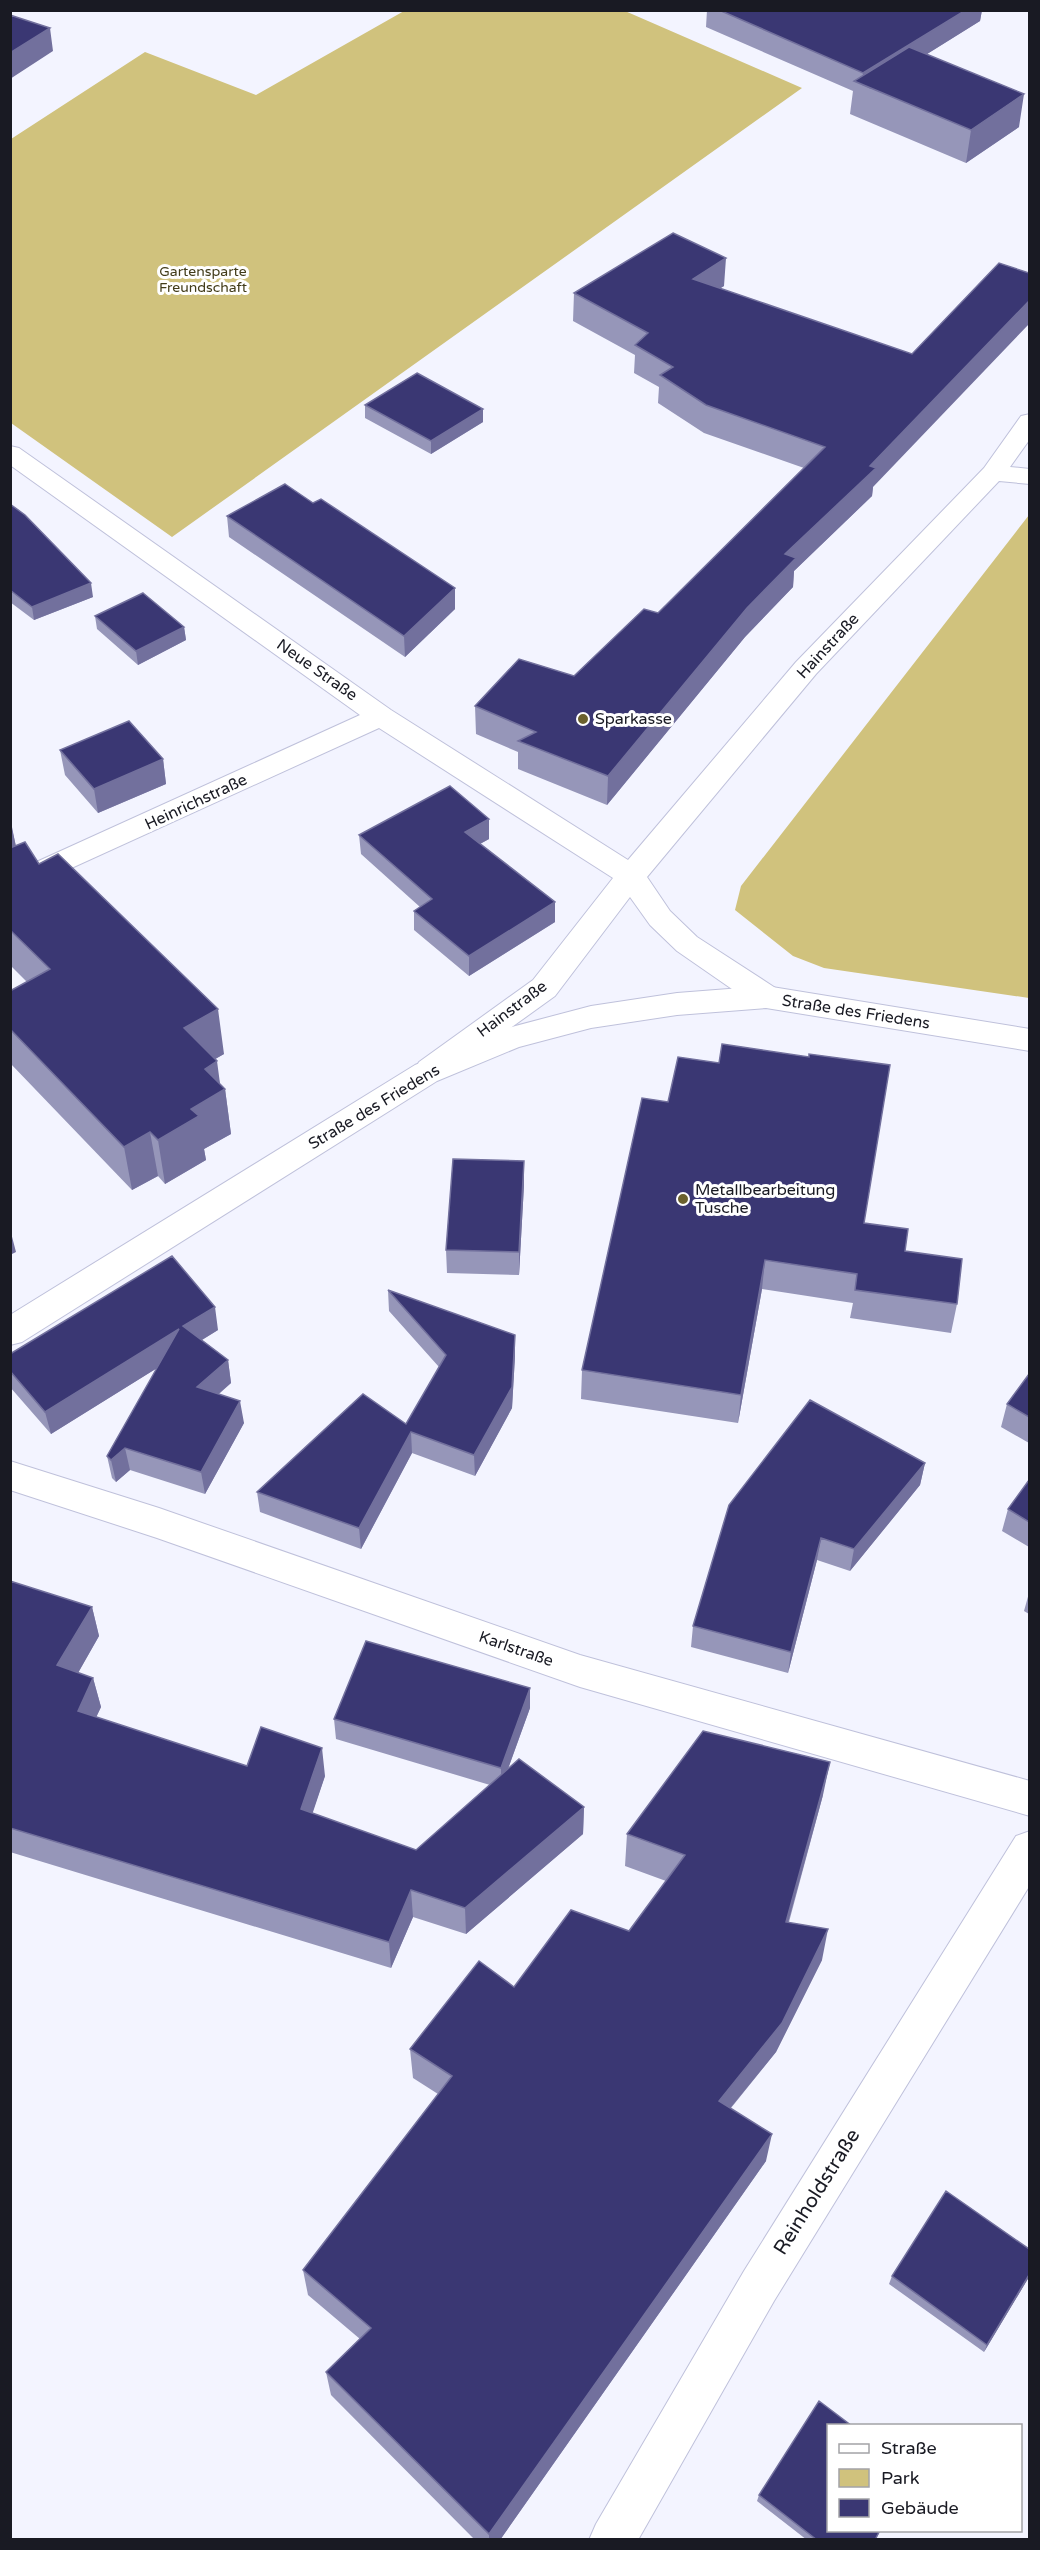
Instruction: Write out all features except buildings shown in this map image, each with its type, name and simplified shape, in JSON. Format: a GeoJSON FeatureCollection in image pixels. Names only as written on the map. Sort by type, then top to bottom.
{"type":"FeatureCollection","features":[{"type":"Feature","properties":{"kind":"street","name":"Hainstraße"},"geometry":{"type":"LineString","coordinates":[[426,1073],[544,988],[631,876],[806,668],[993,473],[1029,421]]}},
{"type":"Feature","properties":{"kind":"street","name":"Neue Straße"},"geometry":{"type":"LineString","coordinates":[[10,453],[381,716],[631,876]]}},
{"type":"Feature","properties":{"kind":"street"},"geometry":{"type":"LineString","coordinates":[[993,473],[1029,477]]}},
{"type":"Feature","properties":{"kind":"street","name":"Heinrichstraße"},"geometry":{"type":"LineString","coordinates":[[10,886],[381,716]]}},
{"type":"Feature","properties":{"kind":"street"},"geometry":{"type":"LineString","coordinates":[[631,876],[660,918],[687,944],[766,997]]}},
{"type":"Feature","properties":{"kind":"street","name":"Straße des Friedens"},"geometry":{"type":"LineString","coordinates":[[10,1332],[426,1073],[511,1038],[591,1017],[677,1004],[766,997],[1029,1040]]}},
{"type":"Feature","properties":{"kind":"street","name":"Karlstraße"},"geometry":{"type":"LineString","coordinates":[[10,1475],[159,1523],[580,1671],[1029,1799]]}},
{"type":"Feature","properties":{"kind":"street","name":"Reinholdstraße"},"geometry":{"type":"LineString","coordinates":[[612,2540],[759,2286],[1029,1849]]}},
{"type":"Feature","properties":{"kind":"green space","name":"Gartensparte Freundschaft"},"geometry":{"type":"Polygon","coordinates":[[[404,11],[625,11],[802,88],[172,537],[11,423],[11,139],[145,52],[256,95],[404,11]]]}},
{"type":"Feature","properties":{"kind":"green space"},"geometry":{"type":"Polygon","coordinates":[[[1029,515],[1029,998],[824,968],[793,956],[735,910],[741,886],[1029,515]]]}},
{"type":"Feature","properties":{"kind":"place","name":"Sparkasse"},"geometry":{"type":"Point","coordinates":[583,719]}},
{"type":"Feature","properties":{"kind":"place","name":"Metallbearbeitung Tusche"},"geometry":{"type":"Point","coordinates":[683,1199]}}]}
